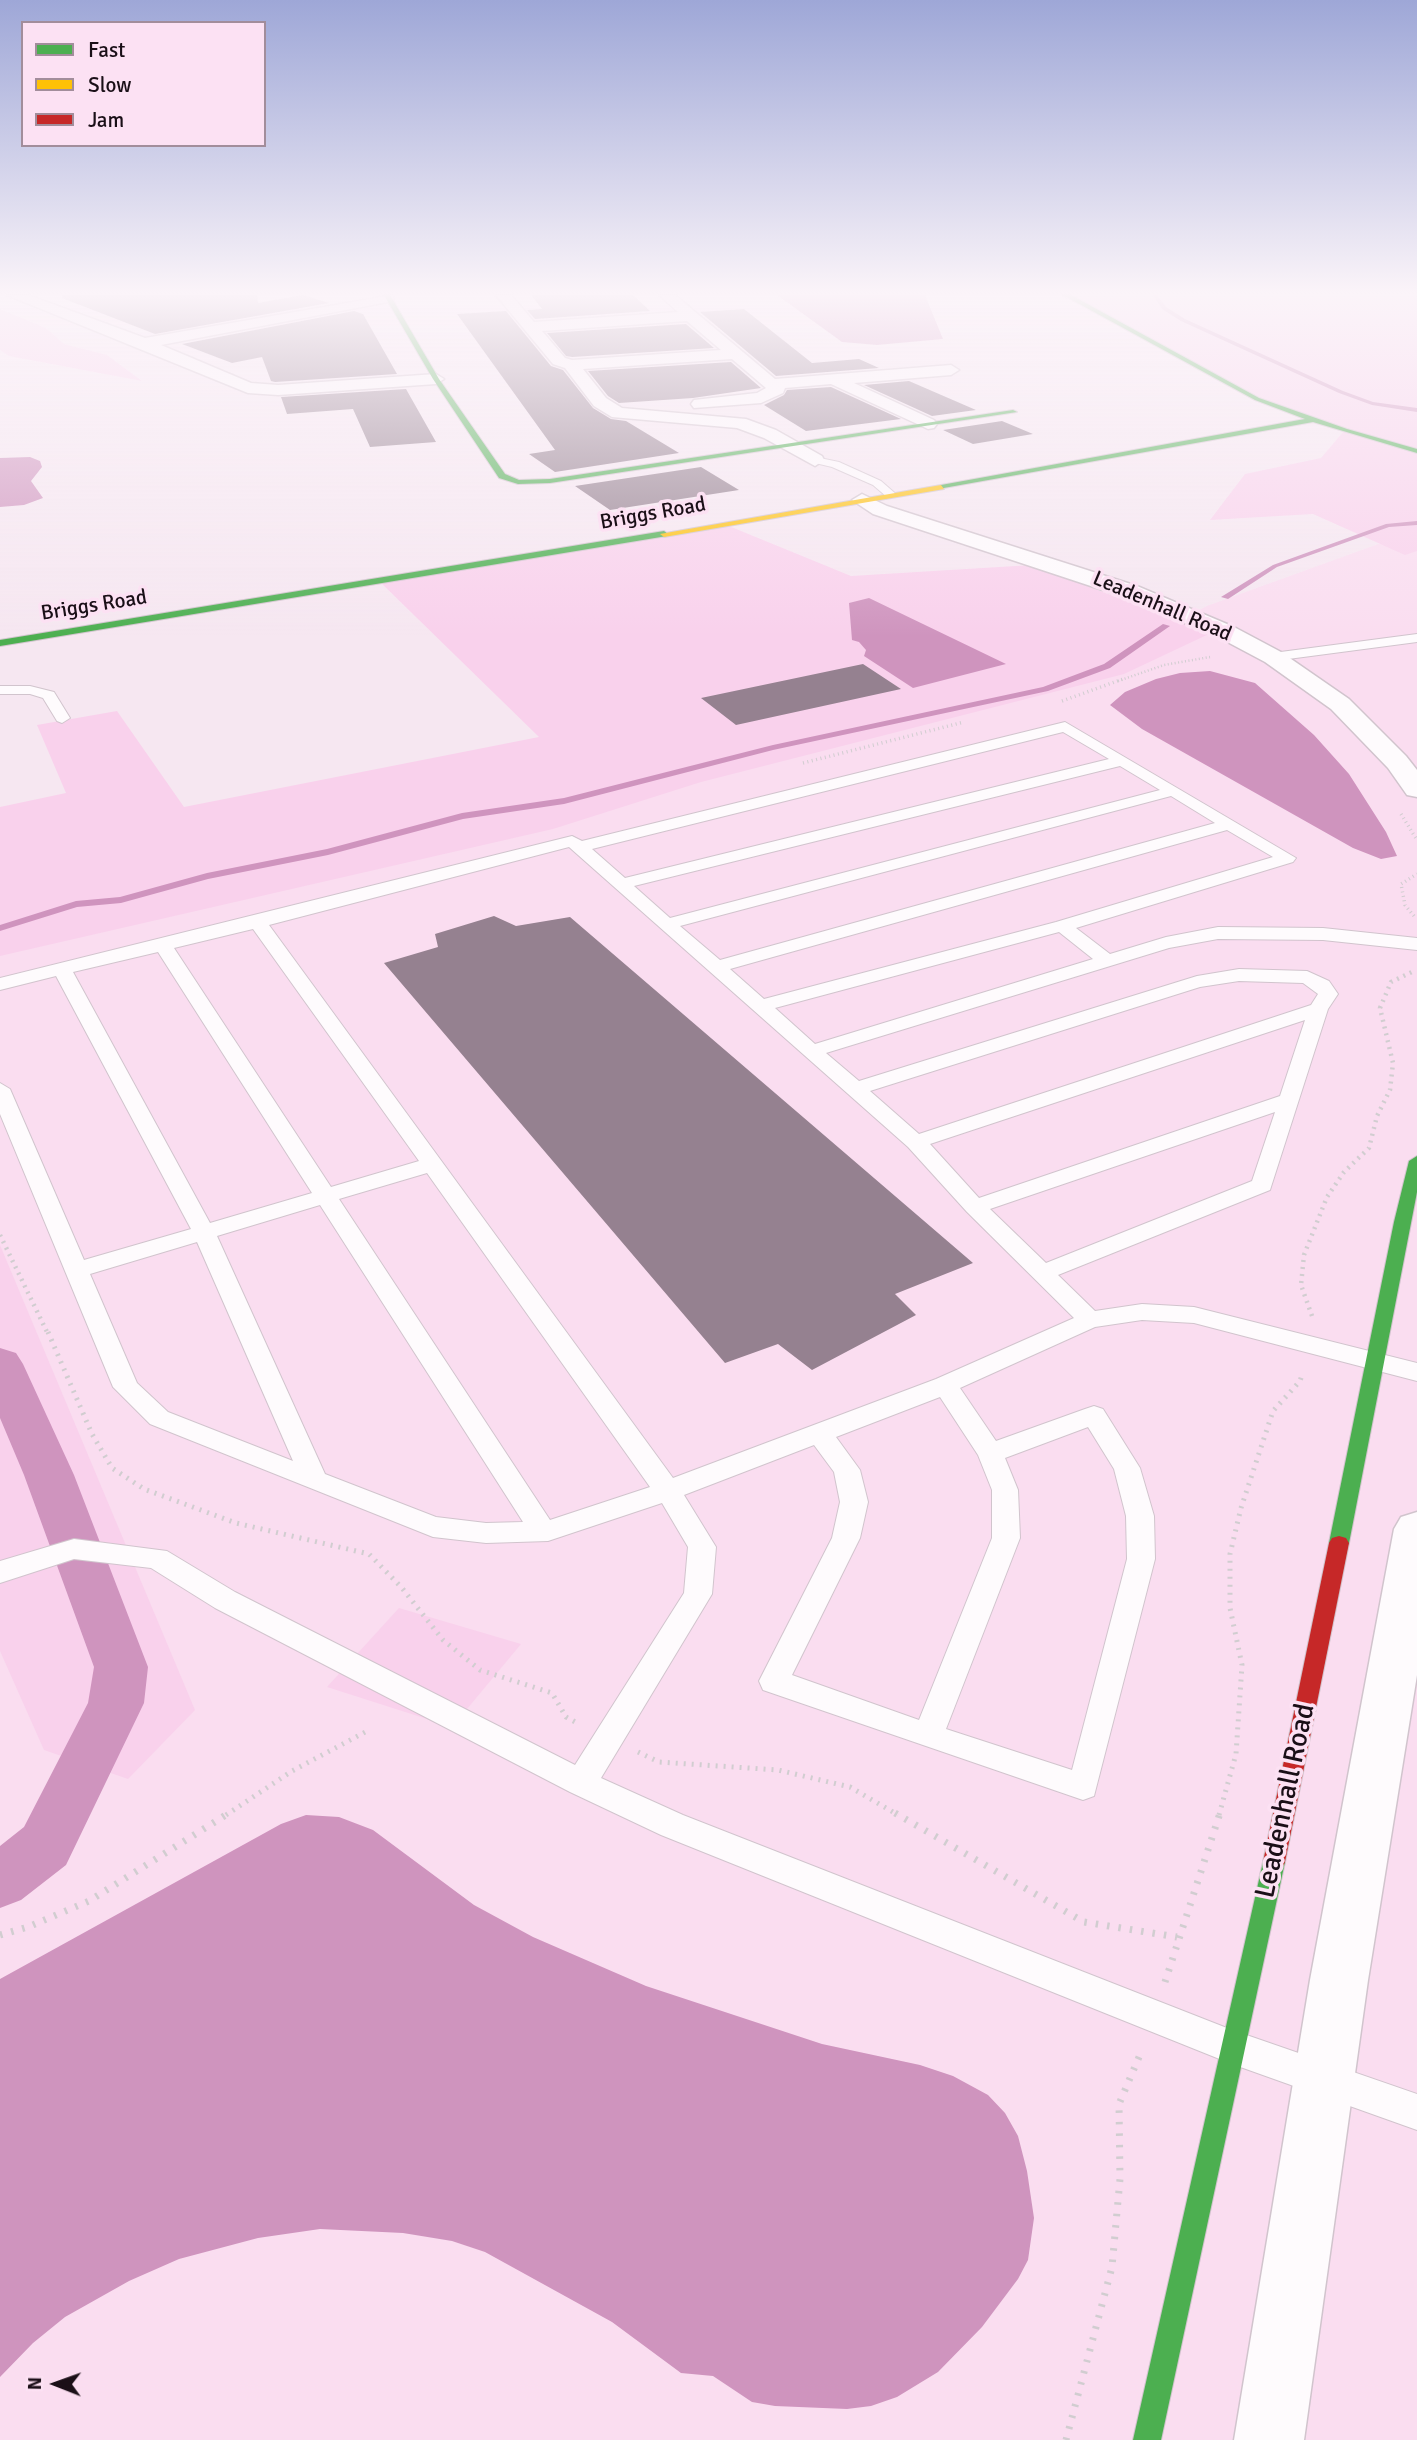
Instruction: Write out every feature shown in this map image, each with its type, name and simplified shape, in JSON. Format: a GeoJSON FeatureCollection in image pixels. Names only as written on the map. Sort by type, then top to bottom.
{"type":"FeatureCollection","features":[{"type":"Feature","properties":{"kind":"street"},"geometry":{"type":"LineString","coordinates":[[456,409],[502,476],[518,482],[550,481],[1013,412]]}},
{"type":"Feature","properties":{"kind":"street"},"geometry":{"type":"LineString","coordinates":[[611,409],[618,413],[740,423],[791,445],[815,460]]}},
{"type":"Feature","properties":{"kind":"street"},"geometry":{"type":"LineString","coordinates":[[896,409],[928,424]]}},
{"type":"Feature","properties":{"kind":"street"},"geometry":{"type":"LineString","coordinates":[[1283,409],[1417,451]]}},
{"type":"Feature","properties":{"kind":"street","name":"Briggs Road"},"geometry":{"type":"LineString","coordinates":[[0,643],[417,576],[857,494],[891,495],[1242,436],[1312,420]]}},
{"type":"Feature","properties":{"kind":"street","name":"Leadenhall Road"},"geometry":{"type":"LineString","coordinates":[[857,494],[880,510],[1154,600],[1273,657],[1318,687],[1360,722],[1397,762],[1417,789]]}},
{"type":"Feature","properties":{"kind":"street","name":"Leadenhall Road"},"geometry":{"type":"LineString","coordinates":[[891,495],[911,505],[1178,594],[1264,633],[1358,691]]}},
{"type":"Feature","properties":{"kind":"street","name":"Leadenhall Road"},"geometry":{"type":"LineString","coordinates":[[1147,2440],[1308,1698],[1402,1222],[1417,1161]]}},
{"type":"Feature","properties":{"kind":"street"},"geometry":{"type":"LineString","coordinates":[[1269,2440],[1324,2081],[1417,1529]]}},
{"type":"Feature","properties":{"kind":"lane"},"geometry":{"type":"LineString","coordinates":[[840,481],[817,468],[815,460],[835,464],[877,483],[891,495]]}},
{"type":"Feature","properties":{"kind":"lane"},"geometry":{"type":"LineString","coordinates":[[1273,657],[1414,640]]}},
{"type":"Feature","properties":{"kind":"lane"},"geometry":{"type":"LineString","coordinates":[[0,690],[30,690],[49,695],[62,718]]}},
{"type":"Feature","properties":{"kind":"lane"},"geometry":{"type":"LineString","coordinates":[[580,847],[1065,727],[1287,859],[1062,926],[761,1006]]}},
{"type":"Feature","properties":{"kind":"lane"},"geometry":{"type":"LineString","coordinates":[[622,884],[1121,761]]}},
{"type":"Feature","properties":{"kind":"lane"},"geometry":{"type":"LineString","coordinates":[[667,923],[1173,791]]}},
{"type":"Feature","properties":{"kind":"lane"},"geometry":{"type":"LineString","coordinates":[[717,967],[1229,824]]}},
{"type":"Feature","properties":{"kind":"lane"},"geometry":{"type":"LineString","coordinates":[[0,984],[258,922],[572,841],[916,1142],[975,1208],[1090,1320]]}},
{"type":"Feature","properties":{"kind":"lane"},"geometry":{"type":"LineString","coordinates":[[258,922],[668,1491],[702,1546],[698,1594],[582,1783]]}},
{"type":"Feature","properties":{"kind":"lane"},"geometry":{"type":"LineString","coordinates":[[1062,926],[1107,961]]}},
{"type":"Feature","properties":{"kind":"lane"},"geometry":{"type":"LineString","coordinates":[[812,1051],[1166,943],[1218,933],[1323,934],[1417,944]]}},
{"type":"Feature","properties":{"kind":"lane"},"geometry":{"type":"LineString","coordinates":[[163,945],[542,1531]]}},
{"type":"Feature","properties":{"kind":"lane"},"geometry":{"type":"LineString","coordinates":[[62,969],[205,1234],[315,1480]]}},
{"type":"Feature","properties":{"kind":"lane"},"geometry":{"type":"LineString","coordinates":[[856,1089],[1197,982],[1238,975],[1307,977],[1322,985],[1328,994],[1318,1009],[1262,1185],[1042,1273]]}},
{"type":"Feature","properties":{"kind":"lane"},"geometry":{"type":"LineString","coordinates":[[916,1142],[1318,1009]]}},
{"type":"Feature","properties":{"kind":"lane"},"geometry":{"type":"LineString","coordinates":[[0,1089],[126,1387],[159,1418],[433,1527],[486,1534],[542,1531],[668,1491],[820,1434],[945,1385],[1090,1320],[1142,1312],[1194,1315],[1417,1372]]}},
{"type":"Feature","properties":{"kind":"lane"},"geometry":{"type":"LineString","coordinates":[[975,1208],[1289,1100]]}},
{"type":"Feature","properties":{"kind":"lane"},"geometry":{"type":"LineString","coordinates":[[76,1270],[205,1234],[434,1164]]}},
{"type":"Feature","properties":{"kind":"lane"},"geometry":{"type":"LineString","coordinates":[[928,1736],[1006,1538],[1005,1490],[990,1453],[945,1385]]}},
{"type":"Feature","properties":{"kind":"lane"},"geometry":{"type":"LineString","coordinates":[[820,1434],[847,1470],[855,1502],[846,1538],[774,1681],[1083,1787],[1141,1559],[1140,1516],[1127,1468],[1094,1415],[990,1453]]}},
{"type":"Feature","properties":{"kind":"lane"},"geometry":{"type":"LineString","coordinates":[[0,1572],[74,1549],[157,1558],[225,1600],[582,1783],[672,1825],[1232,2047],[1417,2112]]}},
{"type":"Feature","properties":{"kind":"path"},"geometry":{"type":"LineString","coordinates":[[1417,874],[1401,884],[1405,905],[1417,919]]}},
{"type":"Feature","properties":{"kind":"path"},"geometry":{"type":"LineString","coordinates":[[1066,2440],[1112,2267],[1119,2179],[1119,2104],[1156,2017],[1177,1937],[1204,1869],[1236,1755],[1241,1665],[1230,1608],[1230,1554],[1241,1508],[1273,1411],[1300,1381],[1312,1344],[1312,1311],[1301,1285],[1304,1255],[1327,1198],[1344,1172],[1369,1148],[1377,1116],[1390,1090],[1393,1063],[1380,1008],[1391,982],[1417,969]]}},
{"type":"Feature","properties":{"kind":"path"},"geometry":{"type":"LineString","coordinates":[[0,1235],[54,1343],[92,1434],[112,1468],[144,1489],[236,1523],[369,1554],[402,1588],[443,1640],[480,1671],[552,1693],[566,1717],[659,1762],[778,1770],[850,1787],[1084,1922],[1177,1937]]}},
{"type":"Feature","properties":{"kind":"path"},"geometry":{"type":"LineString","coordinates":[[0,1935],[28,1927],[89,1900],[154,1863],[292,1771],[369,1730]]}},
{"type":"Feature","properties":{"kind":"shaded area"},"geometry":{"type":"Polygon","coordinates":[[[1281,409],[1417,409],[1417,551],[1405,555],[1313,514],[1210,520],[1245,474],[1321,458],[1343,432],[1281,409]]]}},
{"type":"Feature","properties":{"kind":"shaded area"},"geometry":{"type":"Polygon","coordinates":[[[30,457],[40,461],[42,467],[31,481],[43,498],[24,505],[0,507],[0,458],[30,457]]]}},
{"type":"Feature","properties":{"kind":"shaded area"},"geometry":{"type":"Polygon","coordinates":[[[724,524],[851,576],[1032,565],[1211,633],[1124,674],[701,782],[553,829],[0,956],[0,807],[66,793],[37,725],[117,711],[184,807],[539,737],[377,579],[724,524]]]}},
{"type":"Feature","properties":{"kind":"shaded area"},"geometry":{"type":"Polygon","coordinates":[[[1417,535],[1417,2440],[0,2440],[0,925],[1068,677],[1207,606],[1395,538],[1417,535]]]}},
{"type":"Feature","properties":{"kind":"shaded area"},"geometry":{"type":"Polygon","coordinates":[[[869,598],[1006,664],[913,688],[864,656],[866,650],[859,642],[852,640],[849,603],[869,598]]]}},
{"type":"Feature","properties":{"kind":"shaded area"},"geometry":{"type":"Polygon","coordinates":[[[1210,671],[1255,683],[1314,735],[1349,774],[1386,832],[1397,856],[1381,859],[1353,848],[1142,729],[1110,705],[1125,692],[1156,679],[1180,673],[1210,671]]]}},
{"type":"Feature","properties":{"kind":"shaded area"},"geometry":{"type":"Polygon","coordinates":[[[0,1245],[195,1710],[128,1779],[44,1750],[0,1651],[0,1245]]]}},
{"type":"Feature","properties":{"kind":"shaded area"},"geometry":{"type":"Polygon","coordinates":[[[399,1608],[521,1644],[452,1727],[327,1687],[399,1608]]]}},
{"type":"Feature","properties":{"kind":"shaded area"},"geometry":{"type":"Polygon","coordinates":[[[306,1815],[339,1817],[373,1830],[474,1905],[533,1937],[646,1986],[822,2044],[920,2065],[953,2076],[988,2095],[1005,2113],[1018,2136],[1027,2171],[1034,2218],[1028,2260],[1018,2279],[982,2327],[938,2372],[897,2397],[871,2406],[847,2409],[775,2406],[752,2402],[713,2376],[681,2373],[612,2322],[485,2252],[452,2241],[403,2233],[320,2229],[258,2238],[179,2259],[129,2281],[65,2317],[33,2343],[0,2377],[0,1979],[281,1824],[306,1815]]]}},
{"type":"Feature","properties":{"kind":"building"},"geometry":{"type":"Polygon","coordinates":[[[285,409],[417,409],[436,442],[370,447],[353,409],[287,414],[285,409]]]}},
{"type":"Feature","properties":{"kind":"building"},"geometry":{"type":"Polygon","coordinates":[[[525,409],[594,409],[611,419],[626,421],[679,453],[555,472],[529,454],[555,450],[525,409]]]}},
{"type":"Feature","properties":{"kind":"building"},"geometry":{"type":"Polygon","coordinates":[[[770,409],[879,409],[901,419],[806,431],[770,409]]]}},
{"type":"Feature","properties":{"kind":"building"},"geometry":{"type":"Polygon","coordinates":[[[916,409],[976,410],[932,416],[916,409]]]}},
{"type":"Feature","properties":{"kind":"building"},"geometry":{"type":"Polygon","coordinates":[[[1002,421],[1033,434],[973,444],[943,430],[1002,421]]]}},
{"type":"Feature","properties":{"kind":"building"},"geometry":{"type":"Polygon","coordinates":[[[701,467],[739,490],[610,510],[575,486],[701,467]]]}},
{"type":"Feature","properties":{"kind":"building"},"geometry":{"type":"Polygon","coordinates":[[[863,664],[901,689],[736,725],[701,698],[863,664]]]}},
{"type":"Feature","properties":{"kind":"building"},"geometry":{"type":"Polygon","coordinates":[[[494,916],[516,926],[570,917],[973,1263],[895,1294],[916,1315],[812,1370],[778,1344],[725,1363],[384,963],[438,947],[435,934],[494,916]]]}},
{"type":"Feature","properties":{"kind":"waterway"},"geometry":{"type":"LineString","coordinates":[[1410,409],[1417,410]]}},
{"type":"Feature","properties":{"kind":"waterway"},"geometry":{"type":"LineString","coordinates":[[1225,597],[1275,566],[1388,525],[1417,523]]}},
{"type":"Feature","properties":{"kind":"waterway"},"geometry":{"type":"LineString","coordinates":[[0,928],[76,904],[121,900],[207,876],[328,852],[462,816],[564,801],[773,748],[1045,689],[1107,666],[1166,626]]}},
{"type":"Feature","properties":{"kind":"waterway"},"geometry":{"type":"LineString","coordinates":[[0,1364],[49,1475],[121,1667],[116,1686],[116,1703],[45,1846],[0,1881]]}},
{"type":"Feature","properties":{"kind":"traffic: fast"},"geometry":{"type":"LineString","coordinates":[[456,409],[502,476],[518,482],[550,481],[1013,412]]}},
{"type":"Feature","properties":{"kind":"traffic: fast"},"geometry":{"type":"LineString","coordinates":[[1284,409],[1344,431],[1417,451]]}},
{"type":"Feature","properties":{"kind":"traffic: fast"},"geometry":{"type":"LineString","coordinates":[[941,487],[1313,420]]}},
{"type":"Feature","properties":{"kind":"traffic: fast"},"geometry":{"type":"LineString","coordinates":[[0,643],[664,534]]}},
{"type":"Feature","properties":{"kind":"traffic: fast"},"geometry":{"type":"LineString","coordinates":[[1339,1543],[1402,1222],[1417,1161]]}},
{"type":"Feature","properties":{"kind":"traffic: fast"},"geometry":{"type":"LineString","coordinates":[[1147,2440],[1274,1862]]}},
{"type":"Feature","properties":{"kind":"traffic: slow"},"geometry":{"type":"LineString","coordinates":[[664,534],[941,487]]}},
{"type":"Feature","properties":{"kind":"traffic: jam"},"geometry":{"type":"LineString","coordinates":[[1274,1862],[1339,1543]]}}]}
